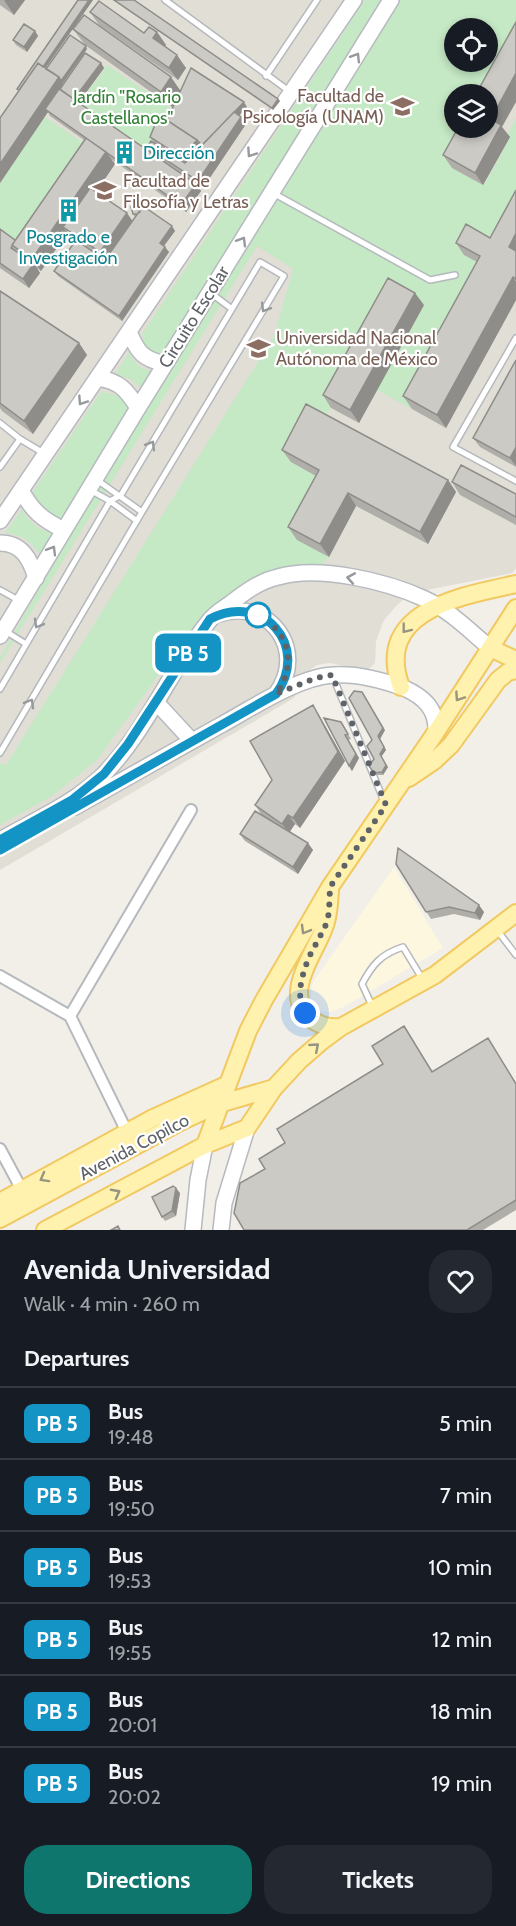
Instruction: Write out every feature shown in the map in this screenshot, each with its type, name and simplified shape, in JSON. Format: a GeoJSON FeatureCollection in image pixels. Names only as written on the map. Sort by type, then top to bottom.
{"type":"FeatureCollection","features":[{"type":"Feature","properties":{"kind":"main road"},"geometry":{"type":"LineString","coordinates":[[401,687],[394,660],[400,638],[415,619],[436,605],[516,584]]}},
{"type":"Feature","properties":{"kind":"main road"},"geometry":{"type":"LineString","coordinates":[[205,1145],[248,1031],[330,887],[436,732],[516,608]]}},
{"type":"Feature","properties":{"kind":"main road"},"geometry":{"type":"LineString","coordinates":[[490,648],[516,660]]}},
{"type":"Feature","properties":{"kind":"main road"},"geometry":{"type":"LineString","coordinates":[[400,784],[441,755],[451,745],[498,680],[508,672],[516,670]]}},
{"type":"Feature","properties":{"kind":"main road"},"geometry":{"type":"LineString","coordinates":[[330,887],[329,913],[325,927],[303,970],[299,995],[301,1005],[309,1018],[324,1025],[341,1027]]}},
{"type":"Feature","properties":{"kind":"main road"},"geometry":{"type":"LineString","coordinates":[[247,1128],[274,1088],[299,1061],[341,1027],[424,982],[516,913]]}},
{"type":"Feature","properties":{"kind":"main road","name":"Avenida Copilco"},"geometry":{"type":"LineString","coordinates":[[0,1202],[153,1118],[226,1085]]}},
{"type":"Feature","properties":{"kind":"main road","name":"Avenida Copilco"},"geometry":{"type":"LineString","coordinates":[[0,1219],[180,1122],[219,1104],[274,1088]]}},
{"type":"Feature","properties":{"kind":"main road","name":"Avenida Copilco"},"geometry":{"type":"LineString","coordinates":[[45,1230],[205,1145],[247,1128]]}},
{"type":"Feature","properties":{"kind":"street"},"geometry":{"type":"LineString","coordinates":[[0,521],[354,0]]}},
{"type":"Feature","properties":{"kind":"street","name":"Circuito Escolar"},"geometry":{"type":"LineString","coordinates":[[5,635],[91,484],[391,0]]}},
{"type":"Feature","properties":{"kind":"street"},"geometry":{"type":"LineString","coordinates":[[129,332],[141,354],[149,360],[165,364]]}},
{"type":"Feature","properties":{"kind":"street"},"geometry":{"type":"LineString","coordinates":[[98,378],[121,385],[129,392],[138,408]]}},
{"type":"Feature","properties":{"kind":"street"},"geometry":{"type":"LineString","coordinates":[[21,490],[27,502],[46,522],[64,530]]}},
{"type":"Feature","properties":{"kind":"street"},"geometry":{"type":"LineString","coordinates":[[0,543],[18,546],[30,561],[36,578]]}},
{"type":"Feature","properties":{"kind":"street"},"geometry":{"type":"LineString","coordinates":[[0,840],[72,800],[104,774],[128,744],[210,619],[249,589],[277,577],[300,572],[321,573],[376,582],[408,592],[436,605],[490,648]]}},
{"type":"Feature","properties":{"kind":"street"},"geometry":{"type":"LineString","coordinates":[[210,619],[226,612],[242,611],[266,619],[278,630],[286,646],[289,666],[282,686],[276,694]]}},
{"type":"Feature","properties":{"kind":"street"},"geometry":{"type":"LineString","coordinates":[[0,850],[276,694],[316,678],[332,675],[364,677],[417,694],[429,705],[435,717],[436,732]]}},
{"type":"Feature","properties":{"kind":"street"},"geometry":{"type":"LineString","coordinates":[[156,702],[192,741]]}},
{"type":"Feature","properties":{"kind":"street"},"geometry":{"type":"LineString","coordinates":[[70,1016],[191,810]]}},
{"type":"Feature","properties":{"kind":"street"},"geometry":{"type":"LineString","coordinates":[[0,976],[70,1016],[127,1132]]}},
{"type":"Feature","properties":{"kind":"street"},"geometry":{"type":"LineString","coordinates":[[220,1230],[224,1203],[247,1128]]}},
{"type":"Feature","properties":{"kind":"street"},"geometry":{"type":"LineString","coordinates":[[193,1230],[198,1180],[205,1145]]}},
{"type":"Feature","properties":{"kind":"street"},"geometry":{"type":"LineString","coordinates":[[0,1149],[22,1190]]}},
{"type":"Feature","properties":{"kind":"lane"},"geometry":{"type":"LineString","coordinates":[[165,0],[292,93]]}},
{"type":"Feature","properties":{"kind":"lane"},"geometry":{"type":"LineString","coordinates":[[266,76],[317,0]]}},
{"type":"Feature","properties":{"kind":"lane"},"geometry":{"type":"LineString","coordinates":[[271,192],[430,280],[455,275]]}},
{"type":"Feature","properties":{"kind":"lane"},"geometry":{"type":"LineString","coordinates":[[0,689],[110,501],[120,495],[260,262],[284,276],[0,753]]}},
{"type":"Feature","properties":{"kind":"lane"},"geometry":{"type":"LineString","coordinates":[[210,293],[232,309]]}},
{"type":"Feature","properties":{"kind":"lane"},"geometry":{"type":"LineString","coordinates":[[516,338],[453,447],[516,482]]}},
{"type":"Feature","properties":{"kind":"lane"},"geometry":{"type":"LineString","coordinates":[[0,423],[46,455]]}},
{"type":"Feature","properties":{"kind":"lane"},"geometry":{"type":"LineString","coordinates":[[0,467],[20,439]]}},
{"type":"Feature","properties":{"kind":"lane"},"geometry":{"type":"LineString","coordinates":[[91,484],[120,495],[142,512]]}},
{"type":"Feature","properties":{"kind":"lane"},"geometry":{"type":"LineString","coordinates":[[91,484],[137,521]]}},
{"type":"Feature","properties":{"kind":"lane"},"geometry":{"type":"LineString","coordinates":[[1,591],[24,603]]}},
{"type":"Feature","properties":{"kind":"lane"},"geometry":{"type":"LineString","coordinates":[[5,635],[26,644]]}},
{"type":"Feature","properties":{"kind":"lane"},"geometry":{"type":"LineString","coordinates":[[332,675],[386,805]]}},
{"type":"Feature","properties":{"kind":"lane"},"geometry":{"type":"LineString","coordinates":[[496,929],[516,955]]}},
{"type":"Feature","properties":{"kind":"lane"},"geometry":{"type":"LineString","coordinates":[[373,1010],[362,984],[372,965],[392,950],[403,947],[424,982]]}},
{"type":"Feature","properties":{"kind":"shaded area","name":"Universidad Nacional Autónoma de México"},"geometry":{"type":"Polygon","coordinates":[[[0,0],[516,0],[516,568],[512,573],[427,590],[407,597],[384,620],[376,641],[375,663],[370,668],[367,670],[329,663],[317,665],[307,672],[294,698],[0,870],[0,0]]]}},
{"type":"Feature","properties":{"kind":"shaded area"},"geometry":{"type":"Polygon","coordinates":[[[394,867],[443,948],[344,1007],[330,1012],[321,1011],[314,1005],[311,995],[313,982],[394,867]]]}},
{"type":"Feature","properties":{"kind":"green space"},"geometry":{"type":"Polygon","coordinates":[[[365,0],[381,0],[164,358],[151,352],[144,343],[142,334],[365,0]]]}},
{"type":"Feature","properties":{"kind":"green space"},"geometry":{"type":"Polygon","coordinates":[[[395,0],[516,0],[516,51],[495,84],[444,84],[444,138],[476,138],[484,185],[510,138],[507,135],[516,118],[516,219],[412,409],[377,390],[331,408],[321,420],[328,482],[329,557],[313,573],[238,597],[194,626],[97,760],[52,796],[0,825],[0,763],[6,765],[274,336],[293,269],[257,246],[0,663],[0,657],[119,451],[259,229],[395,0]]]}},
{"type":"Feature","properties":{"kind":"green space","name":"Jardín \"Rosario Castellanos\""},"geometry":{"type":"Polygon","coordinates":[[[107,65],[175,111],[148,151],[79,104],[107,65]]]}},
{"type":"Feature","properties":{"kind":"green space"},"geometry":{"type":"Polygon","coordinates":[[[45,117],[92,149],[24,249],[0,233],[0,183],[45,117]]]}},
{"type":"Feature","properties":{"kind":"green space"},"geometry":{"type":"Polygon","coordinates":[[[129,352],[139,366],[156,371],[143,391],[132,380],[115,374],[129,352]]]}},
{"type":"Feature","properties":{"kind":"green space"},"geometry":{"type":"Polygon","coordinates":[[[101,392],[119,397],[132,410],[63,520],[44,510],[32,493],[101,392]]]}},
{"type":"Feature","properties":{"kind":"green space"},"geometry":{"type":"Polygon","coordinates":[[[22,509],[36,526],[56,534],[42,557],[26,540],[17,535],[5,533],[22,509]]]}},
{"type":"Feature","properties":{"kind":"building"},"geometry":{"type":"Polygon","coordinates":[[[78,0],[89,0],[43,67],[38,63],[19,90],[17,89],[78,0]]]}},
{"type":"Feature","properties":{"kind":"building"},"geometry":{"type":"Polygon","coordinates":[[[114,0],[134,0],[278,99],[272,108],[114,0]]]}},
{"type":"Feature","properties":{"kind":"building"},"geometry":{"type":"Polygon","coordinates":[[[99,1],[144,33],[149,27],[157,32],[153,38],[177,55],[169,68],[90,12],[99,1]]]}},
{"type":"Feature","properties":{"kind":"building"},"geometry":{"type":"Polygon","coordinates":[[[84,15],[171,77],[161,92],[73,29],[84,15]]]}},
{"type":"Feature","properties":{"kind":"building"},"geometry":{"type":"Polygon","coordinates":[[[516,22],[516,73],[498,106],[498,84],[482,84],[488,72],[498,72],[498,54],[516,22]]]}},
{"type":"Feature","properties":{"kind":"building"},"geometry":{"type":"Polygon","coordinates":[[[24,24],[35,31],[24,47],[13,40],[24,24]]]}},
{"type":"Feature","properties":{"kind":"building"},"geometry":{"type":"Polygon","coordinates":[[[70,35],[86,46],[61,81],[59,77],[46,69],[70,35]]]}},
{"type":"Feature","properties":{"kind":"building"},"geometry":{"type":"Polygon","coordinates":[[[85,53],[101,63],[74,99],[60,89],[85,53]]]}},
{"type":"Feature","properties":{"kind":"building"},"geometry":{"type":"Polygon","coordinates":[[[38,63],[59,77],[0,164],[0,118],[38,63]]]}},
{"type":"Feature","properties":{"kind":"building"},"geometry":{"type":"Polygon","coordinates":[[[191,68],[244,102],[202,145],[167,120],[191,68]]]}},
{"type":"Feature","properties":{"kind":"building","name":"Dirección"},"geometry":{"type":"Polygon","coordinates":[[[59,89],[196,184],[181,205],[45,109],[59,89]]]}},
{"type":"Feature","properties":{"kind":"building"},"geometry":{"type":"Polygon","coordinates":[[[234,112],[241,117],[198,181],[147,147],[151,141],[185,163],[234,112]]]}},
{"type":"Feature","properties":{"kind":"building"},"geometry":{"type":"Polygon","coordinates":[[[159,115],[197,140],[181,157],[150,137],[159,115]]]}},
{"type":"Feature","properties":{"kind":"building"},"geometry":{"type":"Polygon","coordinates":[[[86,138],[106,152],[32,259],[12,245],[86,138]]]}},
{"type":"Feature","properties":{"kind":"building"},"geometry":{"type":"Polygon","coordinates":[[[452,138],[494,138],[475,173],[443,155],[452,138]]]}},
{"type":"Feature","properties":{"kind":"building"},"geometry":{"type":"Polygon","coordinates":[[[90,188],[127,213],[100,252],[63,227],[90,188]]]}},
{"type":"Feature","properties":{"kind":"building"},"geometry":{"type":"Polygon","coordinates":[[[516,190],[516,233],[509,247],[516,251],[516,279],[513,277],[437,415],[403,396],[480,256],[456,243],[466,224],[490,238],[516,190]]]}},
{"type":"Feature","properties":{"kind":"building"},"geometry":{"type":"Polygon","coordinates":[[[138,206],[140,212],[133,214],[131,207],[138,206]]]}},
{"type":"Feature","properties":{"kind":"building"},"geometry":{"type":"Polygon","coordinates":[[[143,206],[172,226],[160,243],[165,247],[119,316],[54,271],[76,240],[105,260],[143,206]]]}},
{"type":"Feature","properties":{"kind":"building"},"geometry":{"type":"Polygon","coordinates":[[[0,229],[15,240],[11,248],[34,263],[23,279],[0,263],[0,229]]]}},
{"type":"Feature","properties":{"kind":"building"},"geometry":{"type":"Polygon","coordinates":[[[388,278],[415,293],[350,410],[323,395],[388,278]]]}},
{"type":"Feature","properties":{"kind":"building"},"geometry":{"type":"Polygon","coordinates":[[[0,291],[79,343],[24,421],[0,403],[0,291]]]}},
{"type":"Feature","properties":{"kind":"building"},"geometry":{"type":"Polygon","coordinates":[[[516,360],[516,447],[510,458],[473,438],[516,360]]]}},
{"type":"Feature","properties":{"kind":"building"},"geometry":{"type":"Polygon","coordinates":[[[306,404],[448,480],[420,532],[348,493],[320,544],[288,527],[319,470],[282,450],[306,404]]]}},
{"type":"Feature","properties":{"kind":"building"},"geometry":{"type":"Polygon","coordinates":[[[461,465],[516,494],[516,517],[452,482],[461,465]]]}},
{"type":"Feature","properties":{"kind":"building"},"geometry":{"type":"Polygon","coordinates":[[[354,691],[362,692],[383,728],[378,736],[384,747],[380,754],[386,765],[382,772],[374,773],[369,766],[374,759],[367,746],[372,740],[349,698],[354,691]]]}},
{"type":"Feature","properties":{"kind":"building"},"geometry":{"type":"Polygon","coordinates":[[[313,705],[338,752],[293,818],[288,815],[282,824],[255,805],[272,780],[250,741],[313,705]]]}},
{"type":"Feature","properties":{"kind":"building"},"geometry":{"type":"Polygon","coordinates":[[[324,718],[341,722],[348,734],[345,735],[356,754],[349,766],[324,718]]]}},
{"type":"Feature","properties":{"kind":"building"},"geometry":{"type":"Polygon","coordinates":[[[255,811],[308,843],[293,867],[240,834],[255,811]]]}},
{"type":"Feature","properties":{"kind":"building"},"geometry":{"type":"Polygon","coordinates":[[[398,848],[479,905],[475,913],[449,907],[426,912],[396,864],[398,848]]]}},
{"type":"Feature","properties":{"kind":"building"},"geometry":{"type":"Polygon","coordinates":[[[404,1026],[432,1072],[488,1038],[516,1084],[516,1200],[467,1230],[244,1230],[234,1213],[240,1183],[265,1169],[259,1159],[285,1143],[277,1129],[383,1064],[372,1046],[404,1026]]]}},
{"type":"Feature","properties":{"kind":"building"},"geometry":{"type":"Polygon","coordinates":[[[173,1186],[176,1188],[172,1211],[162,1217],[152,1197],[173,1186]]]}},
{"type":"Feature","properties":{"kind":"bus line"},"geometry":{"type":"LineString","coordinates":[[0,840],[72,800],[104,774],[128,744],[210,619],[226,612],[250,612],[266,619],[278,630],[286,646],[289,666],[282,686],[276,694],[0,850]]}},
{"type":"Feature","properties":{"kind":"place","name":"Facultad de Psicología (UNAM)"},"geometry":{"type":"Point","coordinates":[402,106]}},
{"type":"Feature","properties":{"kind":"place","name":"Dirección"},"geometry":{"type":"Point","coordinates":[125,153]}},
{"type":"Feature","properties":{"kind":"place","name":"Facultad de Filosofía y Letras"},"geometry":{"type":"Point","coordinates":[105,191]}},
{"type":"Feature","properties":{"kind":"place","name":"Posgrado e Investigación"},"geometry":{"type":"Point","coordinates":[68,211]}},
{"type":"Feature","properties":{"kind":"place","name":"Universidad Nacional Autónoma de México"},"geometry":{"type":"Point","coordinates":[258,348]}},
{"type":"Feature","properties":{"kind":"route"},"geometry":{"type":"LineString","coordinates":[[258,615],[278,630],[289,656],[286,676],[276,694],[316,678],[332,675],[386,805],[330,887],[329,913],[325,927],[303,970],[300,1000],[305,1013]]}}]}
